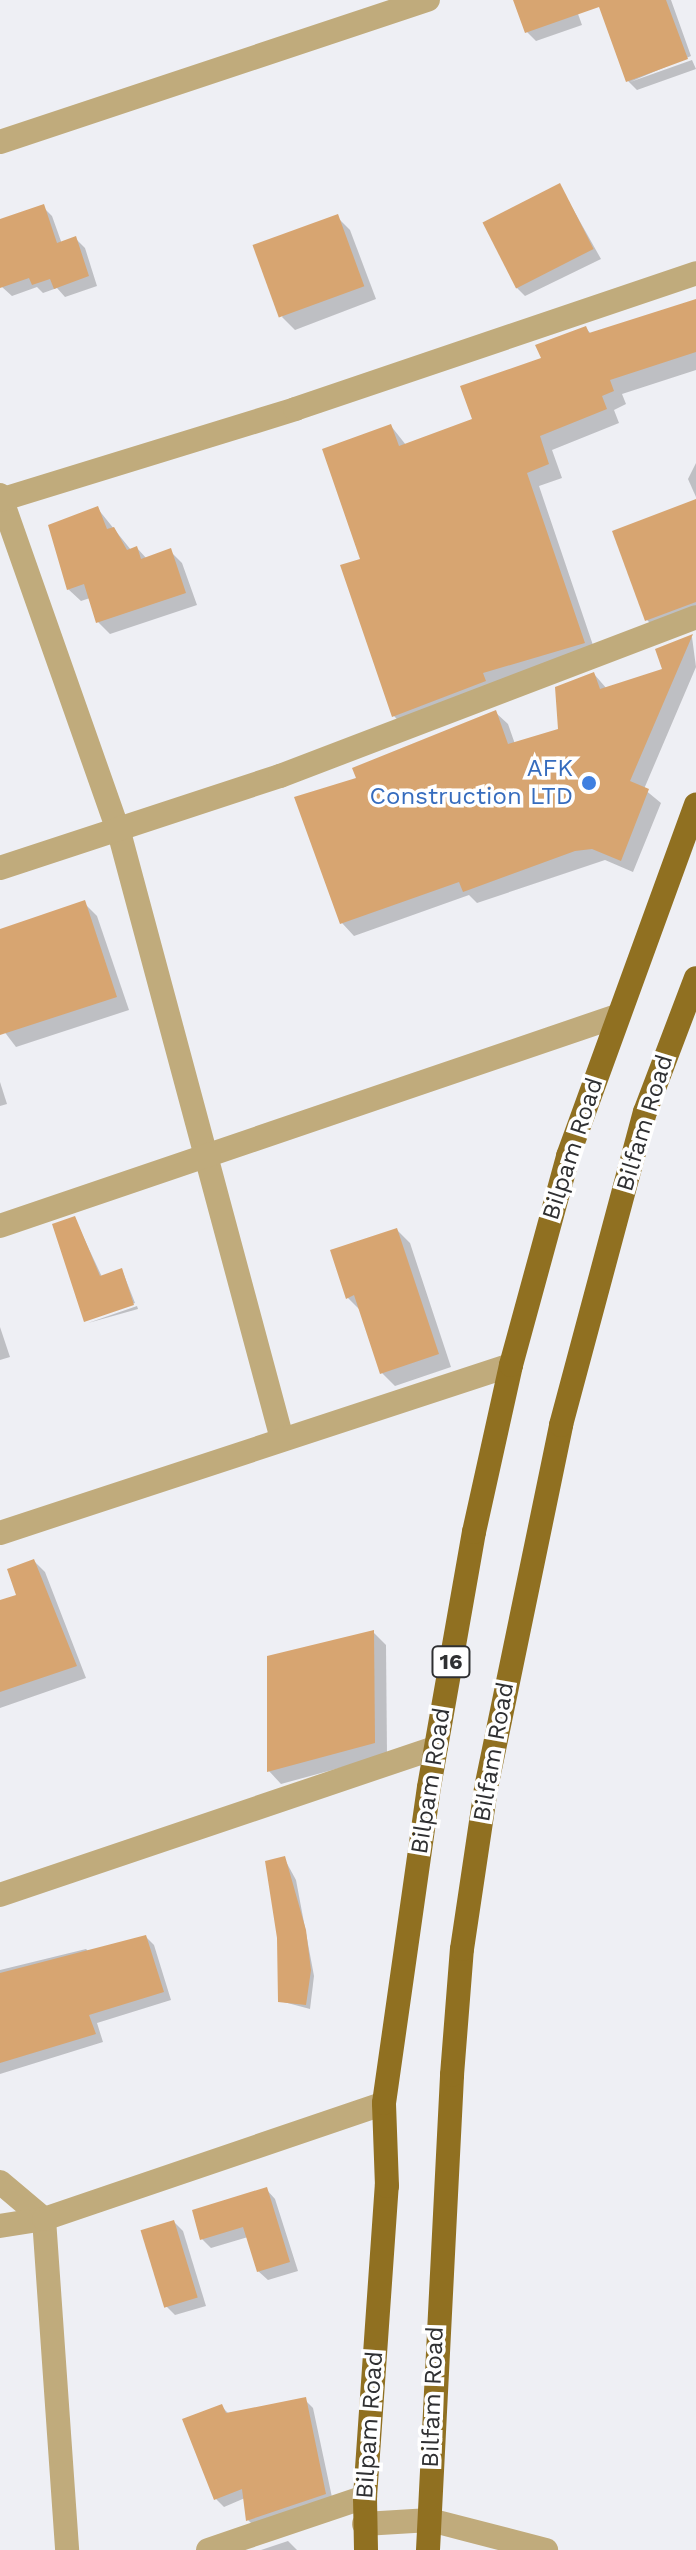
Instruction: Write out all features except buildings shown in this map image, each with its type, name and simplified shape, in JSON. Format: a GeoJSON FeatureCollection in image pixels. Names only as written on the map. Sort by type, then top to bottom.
{"type":"FeatureCollection","features":[{"type":"Feature","properties":{"kind":"main road","name":"Bilpam Road"},"geometry":{"type":"LineString","coordinates":[[366,2550],[365,2497],[387,2186],[384,2103],[436,1747],[474,1532],[511,1365],[568,1156],[696,805]]}},
{"type":"Feature","properties":{"kind":"main road","name":"Bilfam Road"},"geometry":{"type":"LineString","coordinates":[[428,2550],[452,2075],[462,1949],[486,1788],[561,1425],[645,1112],[696,978]]}},
{"type":"Feature","properties":{"kind":"street"},"geometry":{"type":"LineString","coordinates":[[0,142],[428,0]]}},
{"type":"Feature","properties":{"kind":"street"},"geometry":{"type":"LineString","coordinates":[[282,1439],[211,1159],[119,832],[1,498],[295,409],[696,273]]}},
{"type":"Feature","properties":{"kind":"street"},"geometry":{"type":"LineString","coordinates":[[0,868],[119,832],[696,617]]}},
{"type":"Feature","properties":{"kind":"street"},"geometry":{"type":"LineString","coordinates":[[0,1226],[211,1159],[617,1016]]}},
{"type":"Feature","properties":{"kind":"street"},"geometry":{"type":"LineString","coordinates":[[0,1533],[511,1365]]}},
{"type":"Feature","properties":{"kind":"street"},"geometry":{"type":"LineString","coordinates":[[0,1895],[436,1747]]}},
{"type":"Feature","properties":{"kind":"street"},"geometry":{"type":"LineString","coordinates":[[0,2226],[44,2219],[384,2103]]}},
{"type":"Feature","properties":{"kind":"street"},"geometry":{"type":"LineString","coordinates":[[0,2182],[44,2219],[67,2550]]}},
{"type":"Feature","properties":{"kind":"street"},"geometry":{"type":"LineString","coordinates":[[208,2550],[365,2497]]}},
{"type":"Feature","properties":{"kind":"street"},"geometry":{"type":"LineString","coordinates":[[364,2524],[430,2520],[546,2550]]}},
{"type":"Feature","properties":{"kind":"place","name":"AFK Construction LTD"},"geometry":{"type":"Point","coordinates":[589,783]}}]}
